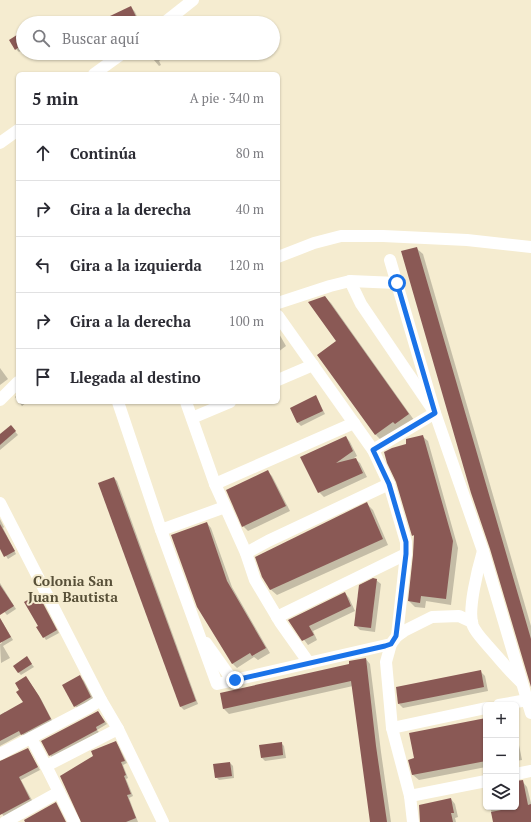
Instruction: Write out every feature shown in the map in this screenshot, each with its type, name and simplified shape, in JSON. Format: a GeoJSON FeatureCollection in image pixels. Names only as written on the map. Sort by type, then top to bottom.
{"type":"FeatureCollection","features":[{"type":"Feature","properties":{"kind":"street"},"geometry":{"type":"LineString","coordinates":[[172,16],[189,2]]}},
{"type":"Feature","properties":{"kind":"street"},"geometry":{"type":"LineString","coordinates":[[97,72],[113,60]]}},
{"type":"Feature","properties":{"kind":"street"},"geometry":{"type":"LineString","coordinates":[[0,143],[16,131]]}},
{"type":"Feature","properties":{"kind":"street"},"geometry":{"type":"LineString","coordinates":[[280,256],[314,243],[341,236],[383,236],[467,240],[531,247]]}},
{"type":"Feature","properties":{"kind":"street"},"geometry":{"type":"LineString","coordinates":[[390,260],[435,413],[483,551],[531,713]]}},
{"type":"Feature","properties":{"kind":"street"},"geometry":{"type":"LineString","coordinates":[[280,302],[350,281],[397,283]]}},
{"type":"Feature","properties":{"kind":"street"},"geometry":{"type":"LineString","coordinates":[[350,281],[361,304],[435,413]]}},
{"type":"Feature","properties":{"kind":"street"},"geometry":{"type":"LineString","coordinates":[[280,319],[373,450],[389,484],[406,542],[406,554],[394,640],[386,662],[392,728],[410,796],[413,822]]}},
{"type":"Feature","properties":{"kind":"street"},"geometry":{"type":"LineString","coordinates":[[280,379],[313,364]]}},
{"type":"Feature","properties":{"kind":"street"},"geometry":{"type":"LineString","coordinates":[[0,400],[16,384]]}},
{"type":"Feature","properties":{"kind":"street"},"geometry":{"type":"LineString","coordinates":[[119,404],[216,684],[309,663],[394,640],[409,628],[432,618],[459,616],[472,622]]}},
{"type":"Feature","properties":{"kind":"street"},"geometry":{"type":"LineString","coordinates":[[187,404],[215,484],[246,553],[255,580],[277,618],[309,663]]}},
{"type":"Feature","properties":{"kind":"street"},"geometry":{"type":"LineString","coordinates":[[192,418],[225,404]]}},
{"type":"Feature","properties":{"kind":"street"},"geometry":{"type":"LineString","coordinates":[[373,450],[435,413]]}},
{"type":"Feature","properties":{"kind":"street"},"geometry":{"type":"LineString","coordinates":[[215,484],[354,423]]}},
{"type":"Feature","properties":{"kind":"street"},"geometry":{"type":"LineString","coordinates":[[246,553],[268,541],[389,484]]}},
{"type":"Feature","properties":{"kind":"street"},"geometry":{"type":"LineString","coordinates":[[0,502],[101,700],[118,729],[163,822]]}},
{"type":"Feature","properties":{"kind":"street"},"geometry":{"type":"LineString","coordinates":[[162,530],[225,507]]}},
{"type":"Feature","properties":{"kind":"street"},"geometry":{"type":"LineString","coordinates":[[483,551],[478,569],[472,608],[472,622],[474,628],[482,639],[522,683]]}},
{"type":"Feature","properties":{"kind":"street"},"geometry":{"type":"LineString","coordinates":[[277,618],[406,554]]}},
{"type":"Feature","properties":{"kind":"street"},"geometry":{"type":"LineString","coordinates":[[0,754],[101,700]]}},
{"type":"Feature","properties":{"kind":"street"},"geometry":{"type":"LineString","coordinates":[[516,702],[527,700]]}},
{"type":"Feature","properties":{"kind":"street"},"geometry":{"type":"LineString","coordinates":[[392,728],[483,709]]}},
{"type":"Feature","properties":{"kind":"street"},"geometry":{"type":"LineString","coordinates":[[46,766],[118,729]]}},
{"type":"Feature","properties":{"kind":"street"},"geometry":{"type":"LineString","coordinates":[[31,738],[74,822]]}},
{"type":"Feature","properties":{"kind":"street"},"geometry":{"type":"LineString","coordinates":[[519,773],[531,770]]}},
{"type":"Feature","properties":{"kind":"street"},"geometry":{"type":"LineString","coordinates":[[410,796],[483,782]]}},
{"type":"Feature","properties":{"kind":"street"},"geometry":{"type":"LineString","coordinates":[[5,822],[59,792]]}},
{"type":"Feature","properties":{"kind":"building"},"geometry":{"type":"Polygon","coordinates":[[[131,6],[136,16],[110,16],[131,6]]]}},
{"type":"Feature","properties":{"kind":"building"},"geometry":{"type":"Polygon","coordinates":[[[16,36],[15,50],[9,40],[16,36]]]}},
{"type":"Feature","properties":{"kind":"building"},"geometry":{"type":"Polygon","coordinates":[[[417,247],[531,639],[531,687],[490,549],[471,493],[401,251],[417,247]]]}},
{"type":"Feature","properties":{"kind":"building"},"geometry":{"type":"Polygon","coordinates":[[[325,296],[409,414],[395,424],[393,422],[375,435],[317,355],[336,341],[308,302],[325,296]]]}},
{"type":"Feature","properties":{"kind":"building"},"geometry":{"type":"Polygon","coordinates":[[[316,395],[323,411],[297,423],[290,408],[316,395]]]}},
{"type":"Feature","properties":{"kind":"building"},"geometry":{"type":"Polygon","coordinates":[[[11,425],[16,431],[0,445],[0,434],[11,425]]]}},
{"type":"Feature","properties":{"kind":"building"},"geometry":{"type":"Polygon","coordinates":[[[423,435],[453,541],[446,599],[421,596],[420,603],[408,601],[414,535],[412,536],[396,482],[387,463],[384,452],[406,444],[406,439],[423,435]]]}},
{"type":"Feature","properties":{"kind":"building"},"geometry":{"type":"Polygon","coordinates":[[[346,436],[353,451],[336,463],[356,458],[363,473],[318,493],[300,457],[346,436]]]}},
{"type":"Feature","properties":{"kind":"building"},"geometry":{"type":"Polygon","coordinates":[[[268,470],[286,506],[242,527],[226,490],[268,470]]]}},
{"type":"Feature","properties":{"kind":"building"},"geometry":{"type":"Polygon","coordinates":[[[114,477],[196,701],[180,707],[98,483],[114,477]]]}},
{"type":"Feature","properties":{"kind":"building"},"geometry":{"type":"Polygon","coordinates":[[[367,502],[383,539],[270,590],[262,577],[255,557],[367,502]]]}},
{"type":"Feature","properties":{"kind":"building"},"geometry":{"type":"Polygon","coordinates":[[[207,522],[227,581],[266,648],[252,656],[250,653],[232,664],[197,607],[171,535],[207,522]]]}},
{"type":"Feature","properties":{"kind":"building"},"geometry":{"type":"Polygon","coordinates":[[[0,524],[15,551],[4,557],[0,549],[0,524]]]}},
{"type":"Feature","properties":{"kind":"building"},"geometry":{"type":"Polygon","coordinates":[[[373,578],[377,579],[371,628],[354,626],[359,585],[373,578]]]}},
{"type":"Feature","properties":{"kind":"building"},"geometry":{"type":"Polygon","coordinates":[[[0,585],[14,606],[0,615],[0,585]]]}},
{"type":"Feature","properties":{"kind":"building"},"geometry":{"type":"Polygon","coordinates":[[[345,592],[351,606],[309,626],[314,635],[302,641],[288,620],[345,592]]]}},
{"type":"Feature","properties":{"kind":"building"},"geometry":{"type":"Polygon","coordinates":[[[38,594],[57,630],[43,638],[24,602],[38,594]]]}},
{"type":"Feature","properties":{"kind":"building"},"geometry":{"type":"Polygon","coordinates":[[[0,618],[11,637],[0,643],[0,618]]]}},
{"type":"Feature","properties":{"kind":"building"},"geometry":{"type":"Polygon","coordinates":[[[27,656],[32,664],[18,673],[13,666],[27,656]]]}},
{"type":"Feature","properties":{"kind":"building"},"geometry":{"type":"Polygon","coordinates":[[[366,658],[376,746],[387,822],[370,822],[351,681],[223,709],[220,693],[349,664],[349,661],[366,658]]]}},
{"type":"Feature","properties":{"kind":"building"},"geometry":{"type":"Polygon","coordinates":[[[481,670],[484,687],[398,704],[396,687],[481,670]]]}},
{"type":"Feature","properties":{"kind":"building"},"geometry":{"type":"Polygon","coordinates":[[[80,675],[91,697],[74,707],[62,685],[80,675]]]}},
{"type":"Feature","properties":{"kind":"building"},"geometry":{"type":"Polygon","coordinates":[[[26,676],[51,719],[21,735],[19,731],[0,741],[0,715],[23,702],[16,692],[19,690],[15,683],[26,676]]]}},
{"type":"Feature","properties":{"kind":"building"},"geometry":{"type":"Polygon","coordinates":[[[98,711],[105,722],[96,727],[97,730],[49,756],[41,741],[98,711]]]}},
{"type":"Feature","properties":{"kind":"building"},"geometry":{"type":"Polygon","coordinates":[[[483,719],[483,762],[412,775],[408,760],[414,758],[409,733],[483,719]]]}},
{"type":"Feature","properties":{"kind":"building"},"geometry":{"type":"Polygon","coordinates":[[[116,741],[125,761],[121,762],[126,775],[124,776],[131,794],[127,795],[136,818],[126,822],[81,822],[60,776],[93,756],[91,751],[116,741]]]}},
{"type":"Feature","properties":{"kind":"building"},"geometry":{"type":"Polygon","coordinates":[[[282,742],[283,755],[261,758],[259,745],[282,742]]]}},
{"type":"Feature","properties":{"kind":"building"},"geometry":{"type":"Polygon","coordinates":[[[28,748],[38,767],[19,777],[30,799],[0,815],[0,761],[28,748]]]}},
{"type":"Feature","properties":{"kind":"building"},"geometry":{"type":"Polygon","coordinates":[[[230,762],[232,776],[215,778],[213,764],[230,762]]]}},
{"type":"Feature","properties":{"kind":"building"},"geometry":{"type":"Polygon","coordinates":[[[523,780],[528,805],[531,804],[531,822],[493,822],[491,812],[501,810],[519,810],[519,781],[523,780]]]}},
{"type":"Feature","properties":{"kind":"building"},"geometry":{"type":"Polygon","coordinates":[[[451,798],[454,813],[451,813],[453,822],[420,822],[419,805],[451,798]]]}},
{"type":"Feature","properties":{"kind":"building"},"geometry":{"type":"Polygon","coordinates":[[[56,802],[66,822],[25,822],[24,820],[56,802]]]}},
{"type":"Feature","properties":{"kind":"district","name":"Colonia San Juan Bautista"},"geometry":{"type":"Point","coordinates":[73,590]}},
{"type":"Feature","properties":{"kind":"route"},"geometry":{"type":"LineString","coordinates":[[235,680],[385,646],[391,644],[396,636],[406,554],[406,542],[389,484],[373,450],[435,413],[397,283]]}}]}
